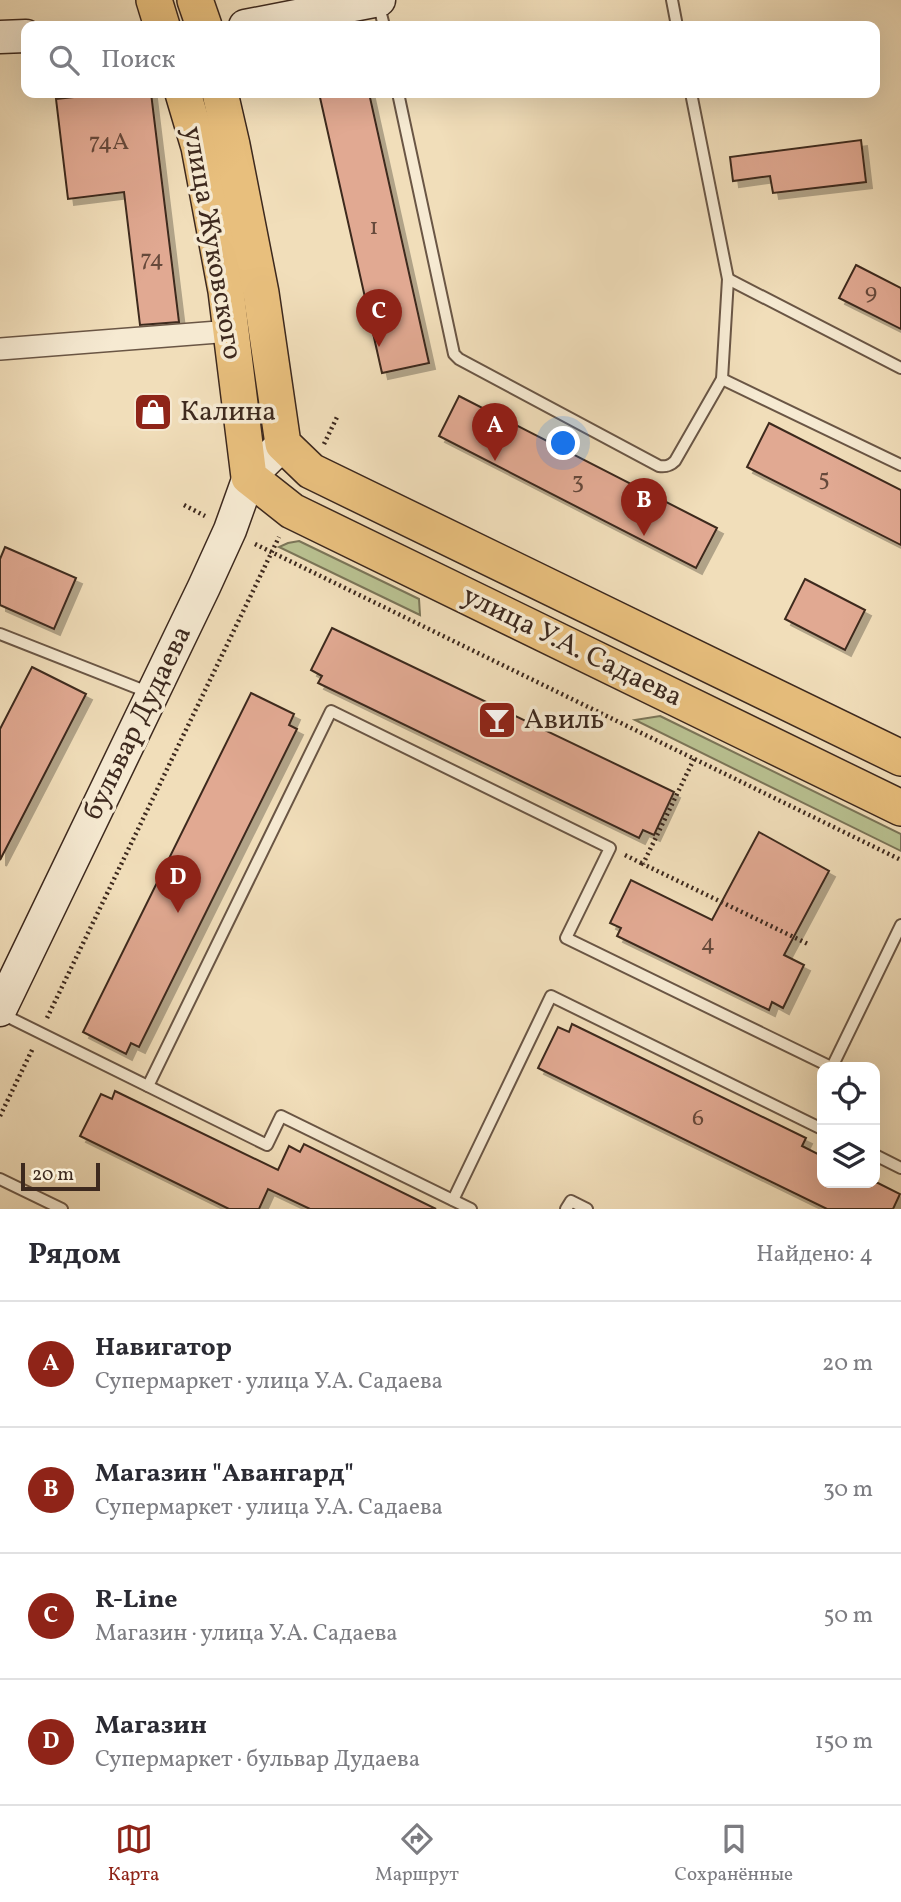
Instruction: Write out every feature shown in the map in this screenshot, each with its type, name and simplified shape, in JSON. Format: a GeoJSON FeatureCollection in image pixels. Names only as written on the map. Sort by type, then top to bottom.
{"type":"FeatureCollection","features":[{"type":"Feature","properties":{"kind":"main road"},"geometry":{"type":"LineString","coordinates":[[154,0],[160,21]]}},
{"type":"Feature","properties":{"kind":"main road"},"geometry":{"type":"LineString","coordinates":[[195,0],[202,21]]}},
{"type":"Feature","properties":{"kind":"main road"},"geometry":{"type":"LineString","coordinates":[[271,21],[379,0]]}},
{"type":"Feature","properties":{"kind":"main road"},"geometry":{"type":"LineString","coordinates":[[0,37],[21,36]]}},
{"type":"Feature","properties":{"kind":"main road","name":"улица Жуковского"},"geometry":{"type":"LineString","coordinates":[[184,98],[199,147],[226,291],[249,477]]}},
{"type":"Feature","properties":{"kind":"main road"},"geometry":{"type":"LineString","coordinates":[[221,98],[261,293],[284,444]]}},
{"type":"Feature","properties":{"kind":"main road","name":"улица У.А. Садаева"},"geometry":{"type":"LineString","coordinates":[[284,444],[311,471],[901,758]]}},
{"type":"Feature","properties":{"kind":"main road","name":"бульвар Дудаева"},"geometry":{"type":"LineString","coordinates":[[0,1012],[230,530],[249,477],[284,444]]}},
{"type":"Feature","properties":{"kind":"main road","name":"улица У.А. Садаева"},"geometry":{"type":"LineString","coordinates":[[249,477],[292,511],[901,808]]}},
{"type":"Feature","properties":{"kind":"street"},"geometry":{"type":"LineString","coordinates":[[0,349],[231,331]]}},
{"type":"Feature","properties":{"kind":"lane"},"geometry":{"type":"LineString","coordinates":[[379,0],[383,21]]}},
{"type":"Feature","properties":{"kind":"lane"},"geometry":{"type":"LineString","coordinates":[[672,0],[676,21]]}},
{"type":"Feature","properties":{"kind":"lane"},"geometry":{"type":"LineString","coordinates":[[399,98],[453,351],[457,357],[665,467],[675,461],[722,379],[727,279],[692,98]]}},
{"type":"Feature","properties":{"kind":"lane"},"geometry":{"type":"LineString","coordinates":[[727,279],[901,368]]}},
{"type":"Feature","properties":{"kind":"lane"},"geometry":{"type":"LineString","coordinates":[[722,379],[901,465]]}},
{"type":"Feature","properties":{"kind":"lane"},"geometry":{"type":"LineString","coordinates":[[0,634],[152,694]]}},
{"type":"Feature","properties":{"kind":"lane"},"geometry":{"type":"LineString","coordinates":[[148,1086],[331,711],[610,848],[566,938],[822,1062]]}},
{"type":"Feature","properties":{"kind":"lane"},"geometry":{"type":"LineString","coordinates":[[834,1062],[901,925]]}},
{"type":"Feature","properties":{"kind":"lane"},"geometry":{"type":"LineString","coordinates":[[453,1200],[551,996],[817,1127]]}},
{"type":"Feature","properties":{"kind":"lane"},"geometry":{"type":"LineString","coordinates":[[0,1012],[267,1145],[281,1116],[471,1209]]}},
{"type":"Feature","properties":{"kind":"lane"},"geometry":{"type":"LineString","coordinates":[[880,1158],[901,1168]]}},
{"type":"Feature","properties":{"kind":"lane"},"geometry":{"type":"LineString","coordinates":[[0,1179],[62,1209]]}},
{"type":"Feature","properties":{"kind":"lane"},"geometry":{"type":"LineString","coordinates":[[566,1209],[571,1201],[587,1209]]}},
{"type":"Feature","properties":{"kind":"path"},"geometry":{"type":"LineString","coordinates":[[311,471],[338,415]]}},
{"type":"Feature","properties":{"kind":"path"},"geometry":{"type":"LineString","coordinates":[[184,505],[272,553],[901,860]]}},
{"type":"Feature","properties":{"kind":"path"},"geometry":{"type":"LineString","coordinates":[[0,1116],[292,511]]}},
{"type":"Feature","properties":{"kind":"path"},"geometry":{"type":"LineString","coordinates":[[694,759],[643,864],[810,945]]}},
{"type":"Feature","properties":{"kind":"green space"},"geometry":{"type":"Polygon","coordinates":[[[299,541],[419,599],[420,615],[279,547],[299,541]]]}},
{"type":"Feature","properties":{"kind":"green space"},"geometry":{"type":"Polygon","coordinates":[[[660,716],[901,834],[901,851],[635,720],[660,716]]]}},
{"type":"Feature","properties":{"kind":"building"},"geometry":{"type":"Polygon","coordinates":[[[152,98],[179,322],[140,325],[124,192],[68,199],[56,99],[152,98]]]}},
{"type":"Feature","properties":{"kind":"building"},"geometry":{"type":"Polygon","coordinates":[[[320,98],[370,98],[429,363],[382,373],[320,98]]]}},
{"type":"Feature","properties":{"kind":"building"},"geometry":{"type":"Polygon","coordinates":[[[861,140],[866,182],[773,193],[770,176],[733,181],[730,157],[861,140]]]}},
{"type":"Feature","properties":{"kind":"building"},"geometry":{"type":"Polygon","coordinates":[[[856,265],[901,288],[901,329],[839,298],[856,265]]]}},
{"type":"Feature","properties":{"kind":"building"},"geometry":{"type":"Polygon","coordinates":[[[459,396],[717,528],[696,568],[439,436],[459,396]]]}},
{"type":"Feature","properties":{"kind":"building"},"geometry":{"type":"Polygon","coordinates":[[[769,423],[901,490],[901,545],[747,467],[769,423]]]}},
{"type":"Feature","properties":{"kind":"building"},"geometry":{"type":"Polygon","coordinates":[[[5,547],[76,578],[54,629],[0,605],[0,559],[5,547]]]}},
{"type":"Feature","properties":{"kind":"building"},"geometry":{"type":"Polygon","coordinates":[[[805,579],[865,610],[845,650],[785,619],[805,579]]]}},
{"type":"Feature","properties":{"kind":"building"},"geometry":{"type":"Polygon","coordinates":[[[332,628],[674,792],[654,835],[643,830],[639,838],[318,683],[322,676],[311,670],[332,628]]]}},
{"type":"Feature","properties":{"kind":"building"},"geometry":{"type":"Polygon","coordinates":[[[32,667],[86,694],[0,860],[0,729],[32,667]]]}},
{"type":"Feature","properties":{"kind":"building"},"geometry":{"type":"Polygon","coordinates":[[[251,693],[294,714],[289,725],[297,729],[139,1047],[131,1043],[126,1054],[83,1032],[251,693]]]}},
{"type":"Feature","properties":{"kind":"building"},"geometry":{"type":"Polygon","coordinates":[[[759,832],[829,871],[784,955],[804,965],[783,1008],[772,1002],[769,1010],[617,936],[621,928],[610,923],[631,880],[712,920],[759,832]]]}},
{"type":"Feature","properties":{"kind":"building"},"geometry":{"type":"Polygon","coordinates":[[[572,1024],[806,1138],[802,1146],[817,1154],[817,1188],[880,1188],[880,1184],[900,1194],[893,1209],[827,1209],[538,1068],[558,1027],[569,1032],[572,1024]]]}},
{"type":"Feature","properties":{"kind":"building"},"geometry":{"type":"Polygon","coordinates":[[[115,1091],[278,1170],[289,1146],[300,1152],[304,1144],[436,1209],[310,1209],[268,1189],[259,1209],[229,1209],[80,1136],[101,1094],[112,1099],[115,1091]]]}},
{"type":"Feature","properties":{"kind":"place","name":"R-Line"},"geometry":{"type":"Point","coordinates":[379,347]}},
{"type":"Feature","properties":{"kind":"place","name":"Калина"},"geometry":{"type":"Point","coordinates":[153,412]}},
{"type":"Feature","properties":{"kind":"place","name":"Навигатор"},"geometry":{"type":"Point","coordinates":[495,461]}},
{"type":"Feature","properties":{"kind":"place","name":"Магазин \"Авангард\""},"geometry":{"type":"Point","coordinates":[644,536]}},
{"type":"Feature","properties":{"kind":"place","name":"Авиль"},"geometry":{"type":"Point","coordinates":[497,720]}},
{"type":"Feature","properties":{"kind":"place","name":"Магазин"},"geometry":{"type":"Point","coordinates":[178,913]}}]}
